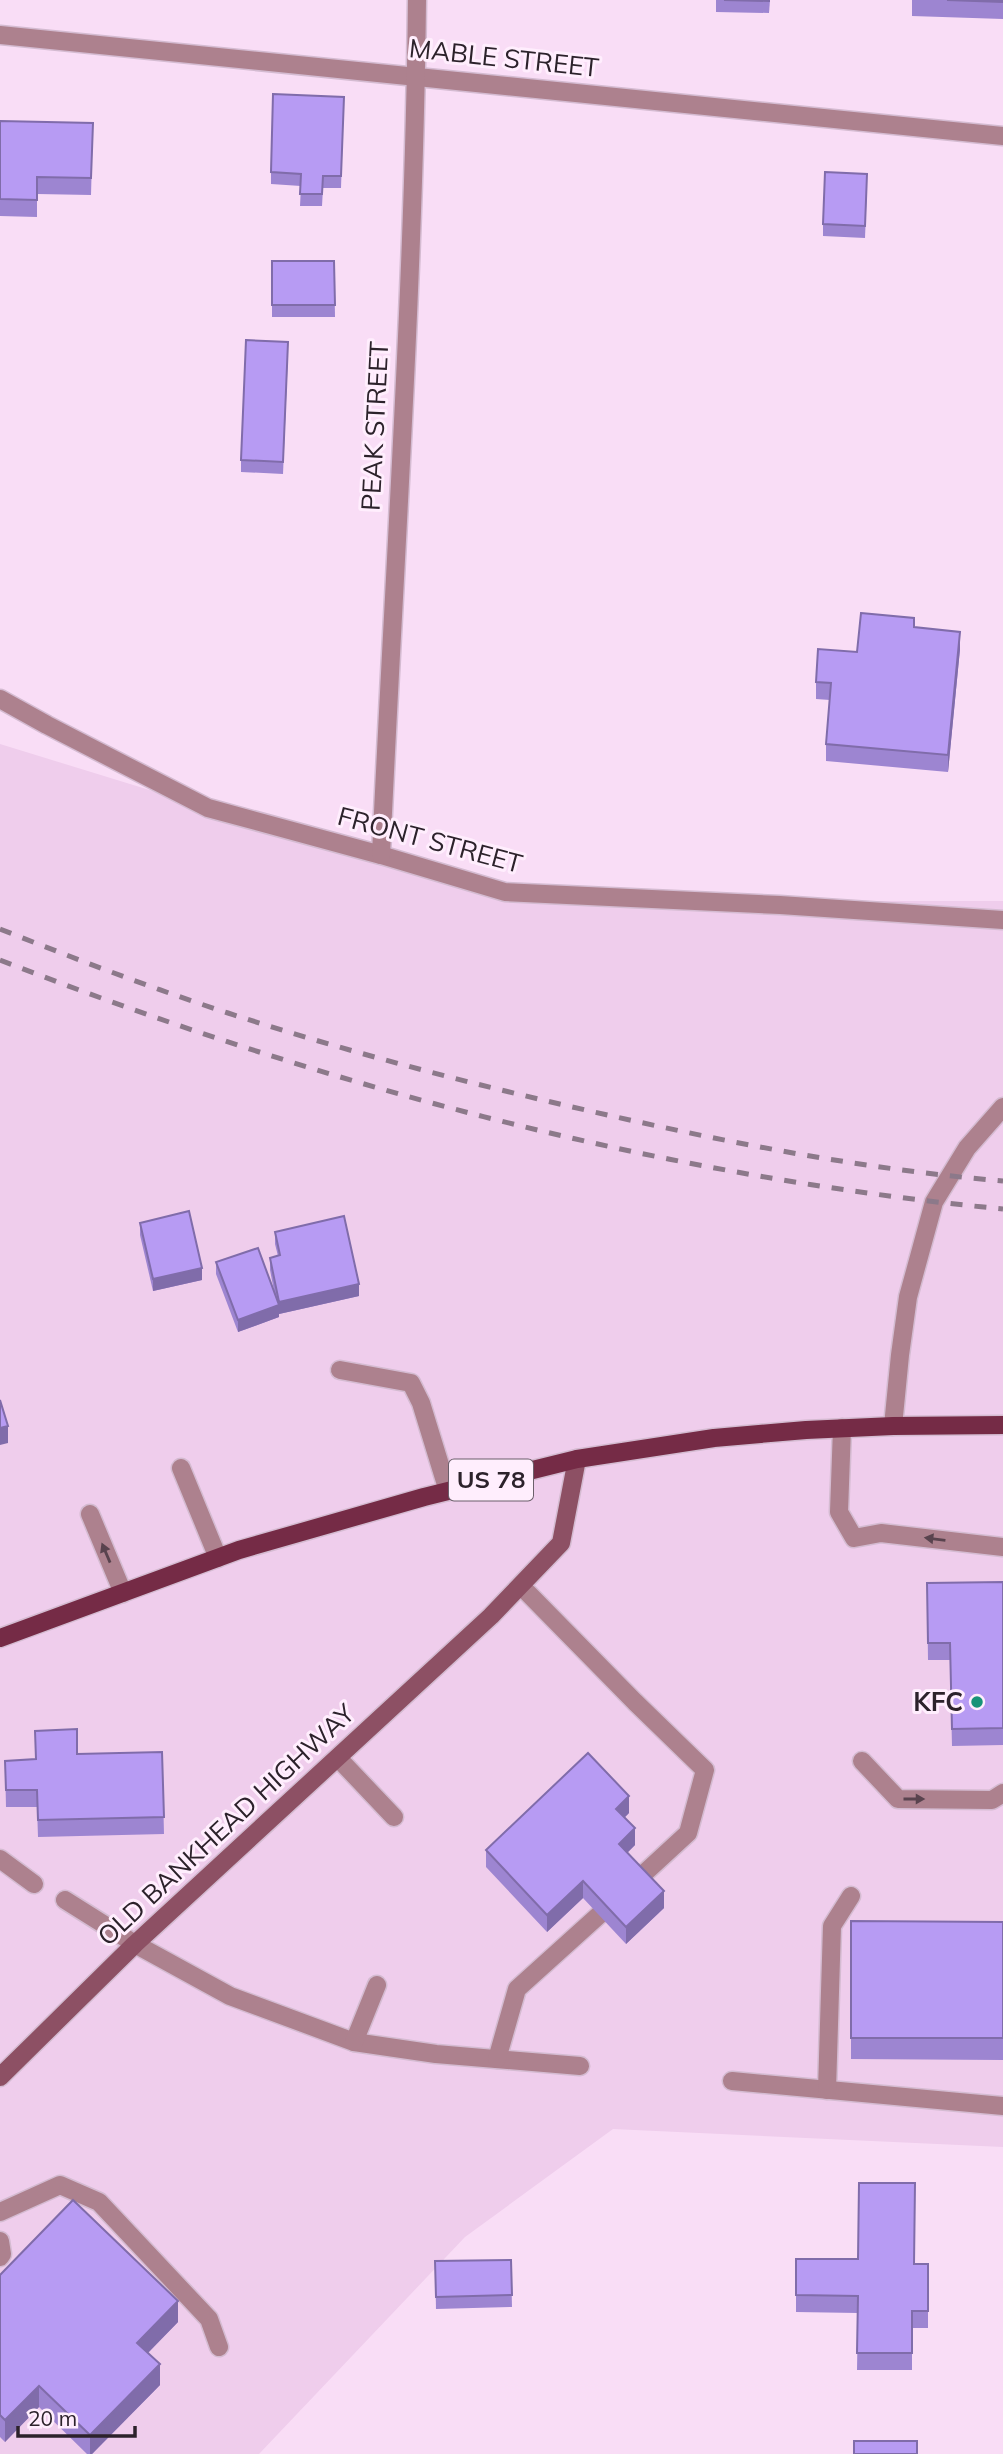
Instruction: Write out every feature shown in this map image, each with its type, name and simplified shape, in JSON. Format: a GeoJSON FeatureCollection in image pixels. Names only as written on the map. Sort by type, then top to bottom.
{"type":"FeatureCollection","features":[{"type":"Feature","properties":{"kind":"main road","name":"US 78"},"geometry":{"type":"LineString","coordinates":[[0,1638],[218,1558],[448,1491],[577,1459],[714,1438],[842,1428],[1003,1425]]}},
{"type":"Feature","properties":{"kind":"street","name":"PEAK STREET"},"geometry":{"type":"LineString","coordinates":[[381,855],[416,75],[417,0]]}},
{"type":"Feature","properties":{"kind":"street","name":"MABLE STREET"},"geometry":{"type":"LineString","coordinates":[[0,35],[1003,136]]}},
{"type":"Feature","properties":{"kind":"street","name":"FRONT STREET"},"geometry":{"type":"LineString","coordinates":[[0,699],[208,808],[505,892],[780,905],[1003,920]]}},
{"type":"Feature","properties":{"kind":"street"},"geometry":{"type":"LineString","coordinates":[[893,1426],[908,1297],[934,1202],[967,1148],[1003,1107]]}},
{"type":"Feature","properties":{"kind":"street"},"geometry":{"type":"LineString","coordinates":[[340,1370],[411,1383],[421,1404],[448,1491]]}},
{"type":"Feature","properties":{"kind":"street"},"geometry":{"type":"LineString","coordinates":[[842,1428],[839,1512],[854,1538],[881,1532],[1003,1547]]}},
{"type":"Feature","properties":{"kind":"street","name":"OLD BANKHEAD HIGHWAY"},"geometry":{"type":"LineString","coordinates":[[0,2077],[135,1944],[521,1586],[561,1543],[577,1459]]}},
{"type":"Feature","properties":{"kind":"street"},"geometry":{"type":"LineString","coordinates":[[181,1468],[218,1558]]}},
{"type":"Feature","properties":{"kind":"street"},"geometry":{"type":"LineString","coordinates":[[90,1514],[123,1593]]}},
{"type":"Feature","properties":{"kind":"street"},"geometry":{"type":"LineString","coordinates":[[521,1586],[705,1770],[688,1833],[637,1880]]}},
{"type":"Feature","properties":{"kind":"street"},"geometry":{"type":"LineString","coordinates":[[338,1758],[394,1816]]}},
{"type":"Feature","properties":{"kind":"street"},"geometry":{"type":"LineString","coordinates":[[862,1761],[898,1799],[992,1800],[1003,1793]]}},
{"type":"Feature","properties":{"kind":"street"},"geometry":{"type":"LineString","coordinates":[[0,1859],[34,1884]]}},
{"type":"Feature","properties":{"kind":"street"},"geometry":{"type":"LineString","coordinates":[[827,2090],[832,1926],[851,1896]]}},
{"type":"Feature","properties":{"kind":"street"},"geometry":{"type":"LineString","coordinates":[[65,1900],[135,1944],[230,1996],[354,2042],[436,2054],[580,2066]]}},
{"type":"Feature","properties":{"kind":"street"},"geometry":{"type":"LineString","coordinates":[[497,2059],[517,1989],[599,1915]]}},
{"type":"Feature","properties":{"kind":"street"},"geometry":{"type":"LineString","coordinates":[[354,2042],[377,1985]]}},
{"type":"Feature","properties":{"kind":"street"},"geometry":{"type":"LineString","coordinates":[[732,2081],[1003,2106]]}},
{"type":"Feature","properties":{"kind":"street"},"geometry":{"type":"LineString","coordinates":[[0,2212],[60,2185],[99,2202],[209,2319],[219,2347]]}},
{"type":"Feature","properties":{"kind":"street"},"geometry":{"type":"LineString","coordinates":[[0,2241],[0,2257]]}},
{"type":"Feature","properties":{"kind":"shaded area"},"geometry":{"type":"Polygon","coordinates":[[[0,744],[432,877],[685,901],[1003,901],[1003,2147],[613,2129],[465,2237],[259,2454],[0,2454],[0,744]]]}},
{"type":"Feature","properties":{"kind":"building"},"geometry":{"type":"Polygon","coordinates":[[[947,0],[1003,0],[1003,2],[947,0]]]}},
{"type":"Feature","properties":{"kind":"building"},"geometry":{"type":"Polygon","coordinates":[[[273,94],[344,97],[341,176],[323,176],[322,194],[300,194],[301,174],[271,172],[273,94]]]}},
{"type":"Feature","properties":{"kind":"building"},"geometry":{"type":"Polygon","coordinates":[[[0,121],[93,123],[91,178],[37,177],[37,200],[0,199],[0,121]]]}},
{"type":"Feature","properties":{"kind":"building"},"geometry":{"type":"Polygon","coordinates":[[[825,172],[867,174],[865,226],[823,224],[825,172]]]}},
{"type":"Feature","properties":{"kind":"building"},"geometry":{"type":"Polygon","coordinates":[[[272,261],[334,261],[335,305],[272,305],[272,261]]]}},
{"type":"Feature","properties":{"kind":"building"},"geometry":{"type":"Polygon","coordinates":[[[246,340],[288,342],[283,462],[241,460],[246,340]]]}},
{"type":"Feature","properties":{"kind":"building"},"geometry":{"type":"Polygon","coordinates":[[[861,613],[914,618],[914,627],[960,632],[948,755],[826,744],[831,683],[816,682],[818,649],[857,652],[861,613]]]}},
{"type":"Feature","properties":{"kind":"building"},"geometry":{"type":"Polygon","coordinates":[[[189,1211],[202,1268],[153,1279],[140,1223],[189,1211]]]}},
{"type":"Feature","properties":{"kind":"building"},"geometry":{"type":"Polygon","coordinates":[[[344,1216],[359,1284],[279,1302],[270,1258],[280,1255],[275,1232],[344,1216]]]}},
{"type":"Feature","properties":{"kind":"building"},"geometry":{"type":"Polygon","coordinates":[[[258,1248],[279,1305],[238,1320],[216,1262],[258,1248]]]}},
{"type":"Feature","properties":{"kind":"building"},"geometry":{"type":"Polygon","coordinates":[[[0,1400],[8,1426],[0,1428],[0,1400]]]}},
{"type":"Feature","properties":{"kind":"building","name":"KFC"},"geometry":{"type":"Polygon","coordinates":[[[1003,1582],[1003,1728],[952,1729],[950,1643],[928,1643],[927,1583],[1003,1582]]]}},
{"type":"Feature","properties":{"kind":"building"},"geometry":{"type":"Polygon","coordinates":[[[77,1729],[77,1754],[162,1752],[164,1817],[38,1820],[37,1790],[6,1790],[5,1761],[36,1759],[35,1731],[77,1729]]]}},
{"type":"Feature","properties":{"kind":"building"},"geometry":{"type":"Polygon","coordinates":[[[588,1753],[629,1796],[616,1809],[635,1828],[619,1844],[664,1891],[626,1927],[583,1881],[547,1915],[486,1850],[588,1753]]]}},
{"type":"Feature","properties":{"kind":"building"},"geometry":{"type":"Polygon","coordinates":[[[851,1921],[1003,1922],[1003,2038],[851,2038],[851,1921]]]}},
{"type":"Feature","properties":{"kind":"building"},"geometry":{"type":"Polygon","coordinates":[[[859,2183],[915,2183],[914,2264],[928,2264],[928,2311],[912,2311],[912,2353],[857,2353],[858,2296],[796,2295],[796,2259],[858,2259],[859,2183]]]}},
{"type":"Feature","properties":{"kind":"building"},"geometry":{"type":"Polygon","coordinates":[[[73,2200],[178,2301],[137,2343],[160,2364],[90,2435],[39,2386],[5,2420],[0,2415],[0,2275],[73,2200]]]}},
{"type":"Feature","properties":{"kind":"building"},"geometry":{"type":"Polygon","coordinates":[[[511,2260],[512,2295],[436,2297],[435,2261],[511,2260]]]}},
{"type":"Feature","properties":{"kind":"building"},"geometry":{"type":"Polygon","coordinates":[[[854,2441],[917,2441],[917,2454],[854,2454],[854,2441]]]}},
{"type":"Feature","properties":{"kind":"railway"},"geometry":{"type":"LineString","coordinates":[[0,929],[228,1013],[371,1056],[467,1081],[612,1116],[757,1146],[904,1170],[1003,1181]]}},
{"type":"Feature","properties":{"kind":"railway"},"geometry":{"type":"LineString","coordinates":[[0,960],[244,1047],[493,1119],[619,1149],[746,1174],[874,1194],[1003,1209]]}},
{"type":"Feature","properties":{"kind":"place","name":"KFC"},"geometry":{"type":"Point","coordinates":[977,1702]}}]}
